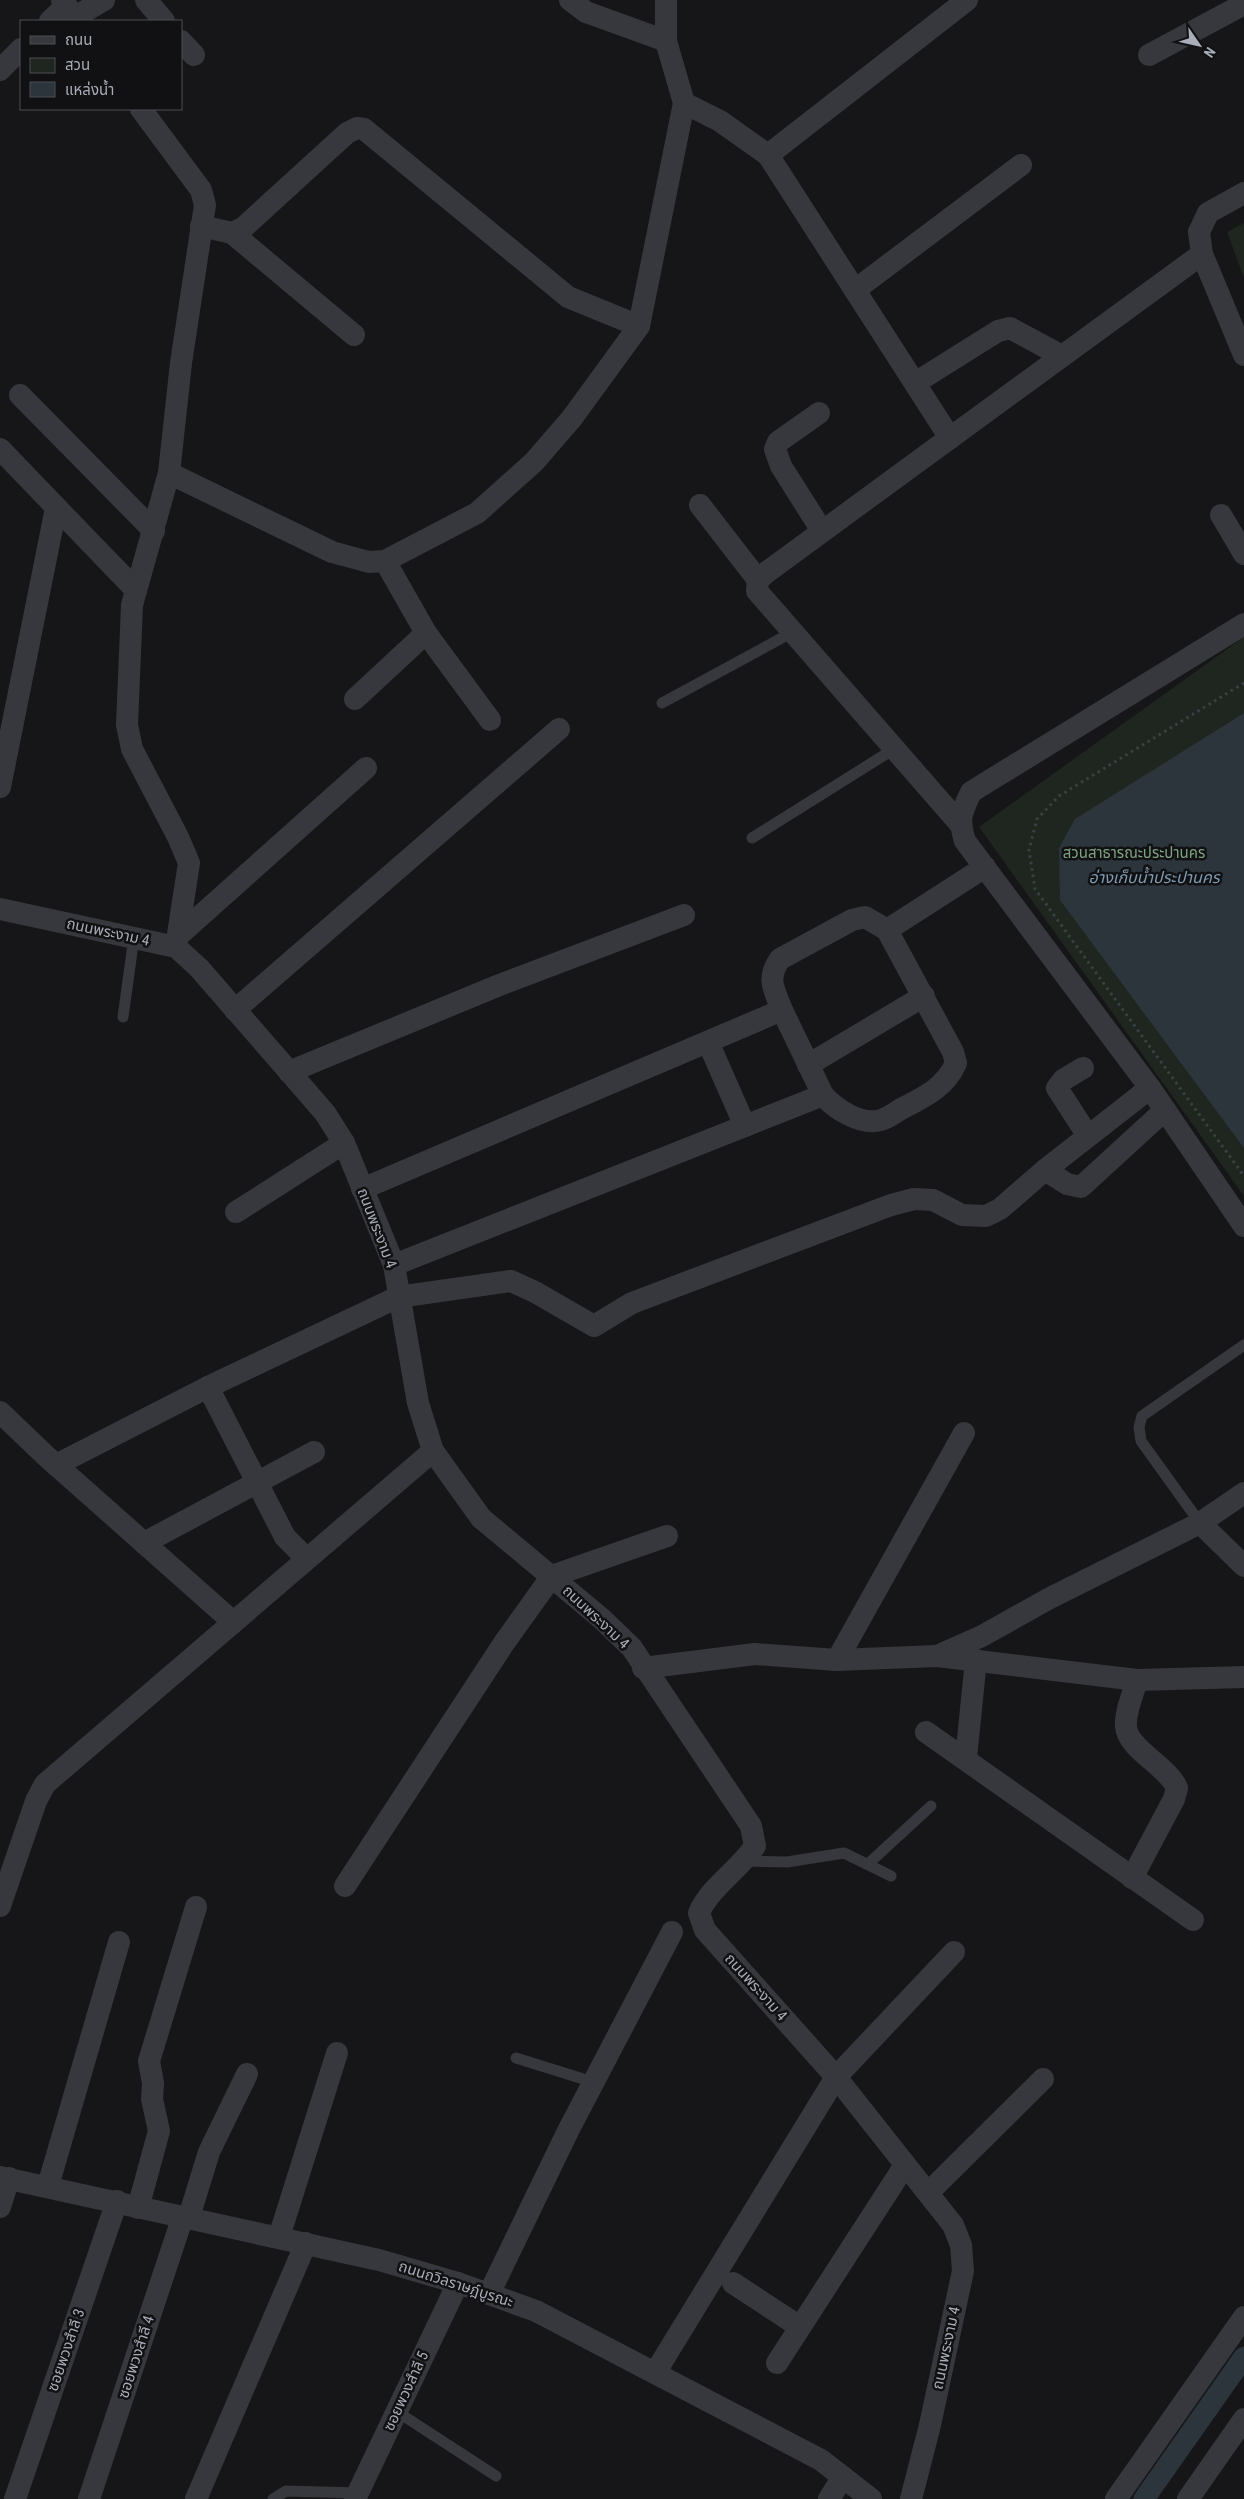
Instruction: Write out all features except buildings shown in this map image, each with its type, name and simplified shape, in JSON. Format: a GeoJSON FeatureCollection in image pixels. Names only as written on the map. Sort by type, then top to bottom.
{"type":"FeatureCollection","features":[{"type":"Feature","properties":{"kind":"street"},"geometry":{"type":"LineString","coordinates":[[66,13],[104,0]]}},
{"type":"Feature","properties":{"kind":"street"},"geometry":{"type":"LineString","coordinates":[[146,0],[163,20]]}},
{"type":"Feature","properties":{"kind":"street"},"geometry":{"type":"LineString","coordinates":[[570,0],[586,12],[666,42]]}},
{"type":"Feature","properties":{"kind":"street"},"geometry":{"type":"LineString","coordinates":[[169,473],[332,552],[369,562],[385,561],[477,513],[534,462],[572,418],[639,326],[684,103],[666,42],[666,0]]}},
{"type":"Feature","properties":{"kind":"street"},"geometry":{"type":"LineString","coordinates":[[768,155],[966,0]]}},
{"type":"Feature","properties":{"kind":"street"},"geometry":{"type":"LineString","coordinates":[[1150,55],[1244,4]]}},
{"type":"Feature","properties":{"kind":"street"},"geometry":{"type":"LineString","coordinates":[[0,70],[20,51]]}},
{"type":"Feature","properties":{"kind":"street"},"geometry":{"type":"LineString","coordinates":[[684,103],[720,121],[768,155],[950,438]]}},
{"type":"Feature","properties":{"kind":"street"},"geometry":{"type":"LineString","coordinates":[[143,110],[201,190],[205,206],[181,363],[169,473],[132,605],[128,725],[132,749],[178,837],[189,863],[177,941]]}},
{"type":"Feature","properties":{"kind":"street"},"geometry":{"type":"LineString","coordinates":[[232,233],[243,228],[347,133],[356,128],[364,129],[568,297],[639,326]]}},
{"type":"Feature","properties":{"kind":"street"},"geometry":{"type":"LineString","coordinates":[[855,290],[1021,165]]}},
{"type":"Feature","properties":{"kind":"street"},"geometry":{"type":"LineString","coordinates":[[1244,192],[1208,213],[1199,232],[1202,254],[1244,355]]}},
{"type":"Feature","properties":{"kind":"street"},"geometry":{"type":"LineString","coordinates":[[201,226],[232,233],[354,335]]}},
{"type":"Feature","properties":{"kind":"street"},"geometry":{"type":"LineString","coordinates":[[758,580],[822,531],[1202,254]]}},
{"type":"Feature","properties":{"kind":"street"},"geometry":{"type":"LineString","coordinates":[[915,383],[998,331],[1010,328],[1062,356]]}},
{"type":"Feature","properties":{"kind":"street"},"geometry":{"type":"LineString","coordinates":[[20,395],[154,531]]}},
{"type":"Feature","properties":{"kind":"street"},"geometry":{"type":"LineString","coordinates":[[819,413],[778,442],[775,449],[781,466],[822,531]]}},
{"type":"Feature","properties":{"kind":"street"},"geometry":{"type":"LineString","coordinates":[[0,449],[135,589]]}},
{"type":"Feature","properties":{"kind":"street"},"geometry":{"type":"LineString","coordinates":[[700,505],[758,580],[757,591],[791,633],[960,824]]}},
{"type":"Feature","properties":{"kind":"street"},"geometry":{"type":"LineString","coordinates":[[0,787],[56,508]]}},
{"type":"Feature","properties":{"kind":"street"},"geometry":{"type":"LineString","coordinates":[[1221,514],[1244,554]]}},
{"type":"Feature","properties":{"kind":"street"},"geometry":{"type":"LineString","coordinates":[[385,561],[426,633],[490,720]]}},
{"type":"Feature","properties":{"kind":"street"},"geometry":{"type":"LineString","coordinates":[[1244,624],[971,792],[960,815],[960,824],[965,841],[1150,1088],[1244,1226]]}},
{"type":"Feature","properties":{"kind":"street"},"geometry":{"type":"LineString","coordinates":[[355,700],[426,633]]}},
{"type":"Feature","properties":{"kind":"street"},"geometry":{"type":"LineString","coordinates":[[235,1010],[560,728]]}},
{"type":"Feature","properties":{"kind":"street"},"geometry":{"type":"LineString","coordinates":[[177,941],[366,768]]}},
{"type":"Feature","properties":{"kind":"street"},"geometry":{"type":"LineString","coordinates":[[887,930],[985,867]]}},
{"type":"Feature","properties":{"kind":"street","name":"ถนนพระงาม 4"},"geometry":{"type":"LineString","coordinates":[[0,909],[134,937],[177,941],[198,968],[324,1113],[344,1143],[394,1265],[398,1297],[418,1402],[433,1451],[481,1518],[602,1619],[632,1648],[643,1668],[751,1826],[755,1846],[745,1861],[704,1903],[699,1913],[705,1930],[836,2077],[953,2225],[961,2245],[963,2271],[911,2499]]}},
{"type":"Feature","properties":{"kind":"street"},"geometry":{"type":"LineString","coordinates":[[289,1072],[496,986],[684,915]]}},
{"type":"Feature","properties":{"kind":"street"},"geometry":{"type":"LineString","coordinates":[[865,917],[887,930],[924,996],[953,1052],[956,1063],[944,1082],[933,1092],[880,1121],[864,1120],[840,1111],[823,1095],[782,1010],[772,985],[772,970],[780,959],[852,920],[865,917]]}},
{"type":"Feature","properties":{"kind":"street"},"geometry":{"type":"LineString","coordinates":[[808,1066],[924,996]]}},
{"type":"Feature","properties":{"kind":"street"},"geometry":{"type":"LineString","coordinates":[[362,1188],[782,1010]]}},
{"type":"Feature","properties":{"kind":"street"},"geometry":{"type":"LineString","coordinates":[[708,1042],[745,1126]]}},
{"type":"Feature","properties":{"kind":"street"},"geometry":{"type":"LineString","coordinates":[[1083,1068],[1063,1080],[1057,1088],[1088,1136]]}},
{"type":"Feature","properties":{"kind":"street"},"geometry":{"type":"LineString","coordinates":[[56,1465],[208,1387],[398,1297],[511,1281],[535,1292],[594,1326],[632,1302],[891,1204],[914,1199],[933,1200],[962,1215],[986,1216],[1000,1209],[1045,1170],[1150,1088]]}},
{"type":"Feature","properties":{"kind":"street"},"geometry":{"type":"LineString","coordinates":[[394,1265],[823,1095]]}},
{"type":"Feature","properties":{"kind":"street"},"geometry":{"type":"LineString","coordinates":[[1045,1170],[1067,1184],[1081,1187],[1165,1110]]}},
{"type":"Feature","properties":{"kind":"street"},"geometry":{"type":"LineString","coordinates":[[236,1212],[344,1143]]}},
{"type":"Feature","properties":{"kind":"street"},"geometry":{"type":"LineString","coordinates":[[208,1387],[285,1537],[306,1558]]}},
{"type":"Feature","properties":{"kind":"street"},"geometry":{"type":"LineString","coordinates":[[0,1412],[56,1465],[232,1621]]}},
{"type":"Feature","properties":{"kind":"street"},"geometry":{"type":"LineString","coordinates":[[837,1660],[964,1433]]}},
{"type":"Feature","properties":{"kind":"street"},"geometry":{"type":"LineString","coordinates":[[0,1906],[5,1875],[45,1784],[232,1621],[433,1451]]}},
{"type":"Feature","properties":{"kind":"street"},"geometry":{"type":"LineString","coordinates":[[144,1543],[314,1452]]}},
{"type":"Feature","properties":{"kind":"street"},"geometry":{"type":"LineString","coordinates":[[936,1656],[982,1636],[1050,1598],[1200,1523],[1244,1493]]}},
{"type":"Feature","properties":{"kind":"street"},"geometry":{"type":"LineString","coordinates":[[1200,1523],[1244,1566]]}},
{"type":"Feature","properties":{"kind":"street"},"geometry":{"type":"LineString","coordinates":[[345,1886],[504,1643],[552,1576],[667,1536]]}},
{"type":"Feature","properties":{"kind":"street"},"geometry":{"type":"LineString","coordinates":[[643,1668],[756,1654],[837,1660],[936,1656],[1137,1680],[1244,1677]]}},
{"type":"Feature","properties":{"kind":"street"},"geometry":{"type":"LineString","coordinates":[[966,1758],[976,1660]]}},
{"type":"Feature","properties":{"kind":"street"},"geometry":{"type":"LineString","coordinates":[[1132,1878],[1174,1799],[1177,1788],[1173,1778],[1128,1737],[1126,1725],[1137,1680]]}},
{"type":"Feature","properties":{"kind":"street"},"geometry":{"type":"LineString","coordinates":[[926,1732],[966,1758],[1193,1920]]}},
{"type":"Feature","properties":{"kind":"street","name":"ซอยพวงสำลี 3"},"geometry":{"type":"LineString","coordinates":[[15,2499],[127,2204],[159,2132],[152,2099],[153,2083],[149,2061],[196,1907]]}},
{"type":"Feature","properties":{"kind":"street"},"geometry":{"type":"LineString","coordinates":[[488,2294],[593,2082],[672,1932]]}},
{"type":"Feature","properties":{"kind":"street"},"geometry":{"type":"LineString","coordinates":[[48,2186],[119,1942]]}},
{"type":"Feature","properties":{"kind":"street"},"geometry":{"type":"LineString","coordinates":[[655,2373],[836,2077],[954,1952]]}},
{"type":"Feature","properties":{"kind":"street"},"geometry":{"type":"LineString","coordinates":[[279,2237],[337,2053]]}},
{"type":"Feature","properties":{"kind":"street","name":"ซอยพวงสำลี 4"},"geometry":{"type":"LineString","coordinates":[[88,2499],[209,2152],[247,2074]]}},
{"type":"Feature","properties":{"kind":"street"},"geometry":{"type":"LineString","coordinates":[[928,2194],[1043,2079]]}},
{"type":"Feature","properties":{"kind":"street"},"geometry":{"type":"LineString","coordinates":[[777,2363],[906,2165]]}},
{"type":"Feature","properties":{"kind":"street"},"geometry":{"type":"LineString","coordinates":[[0,2207],[4,2177]]}},
{"type":"Feature","properties":{"kind":"street","name":"ถนนถวิลราษฎ์บูรณะ"},"geometry":{"type":"LineString","coordinates":[[4,2177],[306,2243],[379,2260],[458,2282],[536,2311],[821,2460],[871,2499]]}},
{"type":"Feature","properties":{"kind":"street"},"geometry":{"type":"LineString","coordinates":[[196,2499],[306,2243]]}},
{"type":"Feature","properties":{"kind":"street","name":"ซอยพวงสำลี 5"},"geometry":{"type":"LineString","coordinates":[[356,2496],[458,2282]]}},
{"type":"Feature","properties":{"kind":"street"},"geometry":{"type":"LineString","coordinates":[[733,2283],[800,2327]]}},
{"type":"Feature","properties":{"kind":"street"},"geometry":{"type":"LineString","coordinates":[[1116,2499],[1244,2317]]}},
{"type":"Feature","properties":{"kind":"street"},"geometry":{"type":"LineString","coordinates":[[1188,2499],[1244,2419]]}},
{"type":"Feature","properties":{"kind":"street"},"geometry":{"type":"LineString","coordinates":[[829,2499],[843,2477]]}},
{"type":"Feature","properties":{"kind":"lane"},"geometry":{"type":"LineString","coordinates":[[662,703],[791,633]]}},
{"type":"Feature","properties":{"kind":"lane"},"geometry":{"type":"LineString","coordinates":[[752,838],[894,749]]}},
{"type":"Feature","properties":{"kind":"lane"},"geometry":{"type":"LineString","coordinates":[[123,1017],[134,937]]}},
{"type":"Feature","properties":{"kind":"lane"},"geometry":{"type":"LineString","coordinates":[[1200,1523],[1140,1441],[1142,1416],[1244,1345]]}},
{"type":"Feature","properties":{"kind":"lane"},"geometry":{"type":"LineString","coordinates":[[868,1864],[931,1806]]}},
{"type":"Feature","properties":{"kind":"lane"},"geometry":{"type":"LineString","coordinates":[[745,1861],[787,1862],[844,1853],[891,1876]]}},
{"type":"Feature","properties":{"kind":"lane"},"geometry":{"type":"LineString","coordinates":[[516,2058],[593,2082]]}},
{"type":"Feature","properties":{"kind":"lane"},"geometry":{"type":"LineString","coordinates":[[396,2411],[496,2476]]}},
{"type":"Feature","properties":{"kind":"lane"},"geometry":{"type":"LineString","coordinates":[[272,2499],[286,2491],[356,2496]]}},
{"type":"Feature","properties":{"kind":"path"},"geometry":{"type":"LineString","coordinates":[[1244,683],[1059,796],[1037,819],[1029,850],[1035,889],[1244,1176]]}},
{"type":"Feature","properties":{"kind":"green space"},"geometry":{"type":"Polygon","coordinates":[[[1244,223],[1244,278],[1227,232],[1244,223]]]}},
{"type":"Feature","properties":{"kind":"green space","name":"อ่างเก็บน้ำประปานคร"},"geometry":{"type":"Polygon","coordinates":[[[1244,637],[1244,1196],[979,827],[1244,637]]]}},
{"type":"Feature","properties":{"kind":"water","name":"อ่างเก็บน้ำประปานคร"},"geometry":{"type":"Polygon","coordinates":[[[1244,713],[1244,1148],[1060,900],[1059,848],[1075,819],[1244,713]]]}},
{"type":"Feature","properties":{"kind":"waterway"},"geometry":{"type":"LineString","coordinates":[[1144,2499],[1244,2357]]}},
{"type":"Feature","properties":{"kind":"park label","name":"สวนสาธารณะประปานคร"},"geometry":{"type":"Point","coordinates":[1134,853]}}]}
